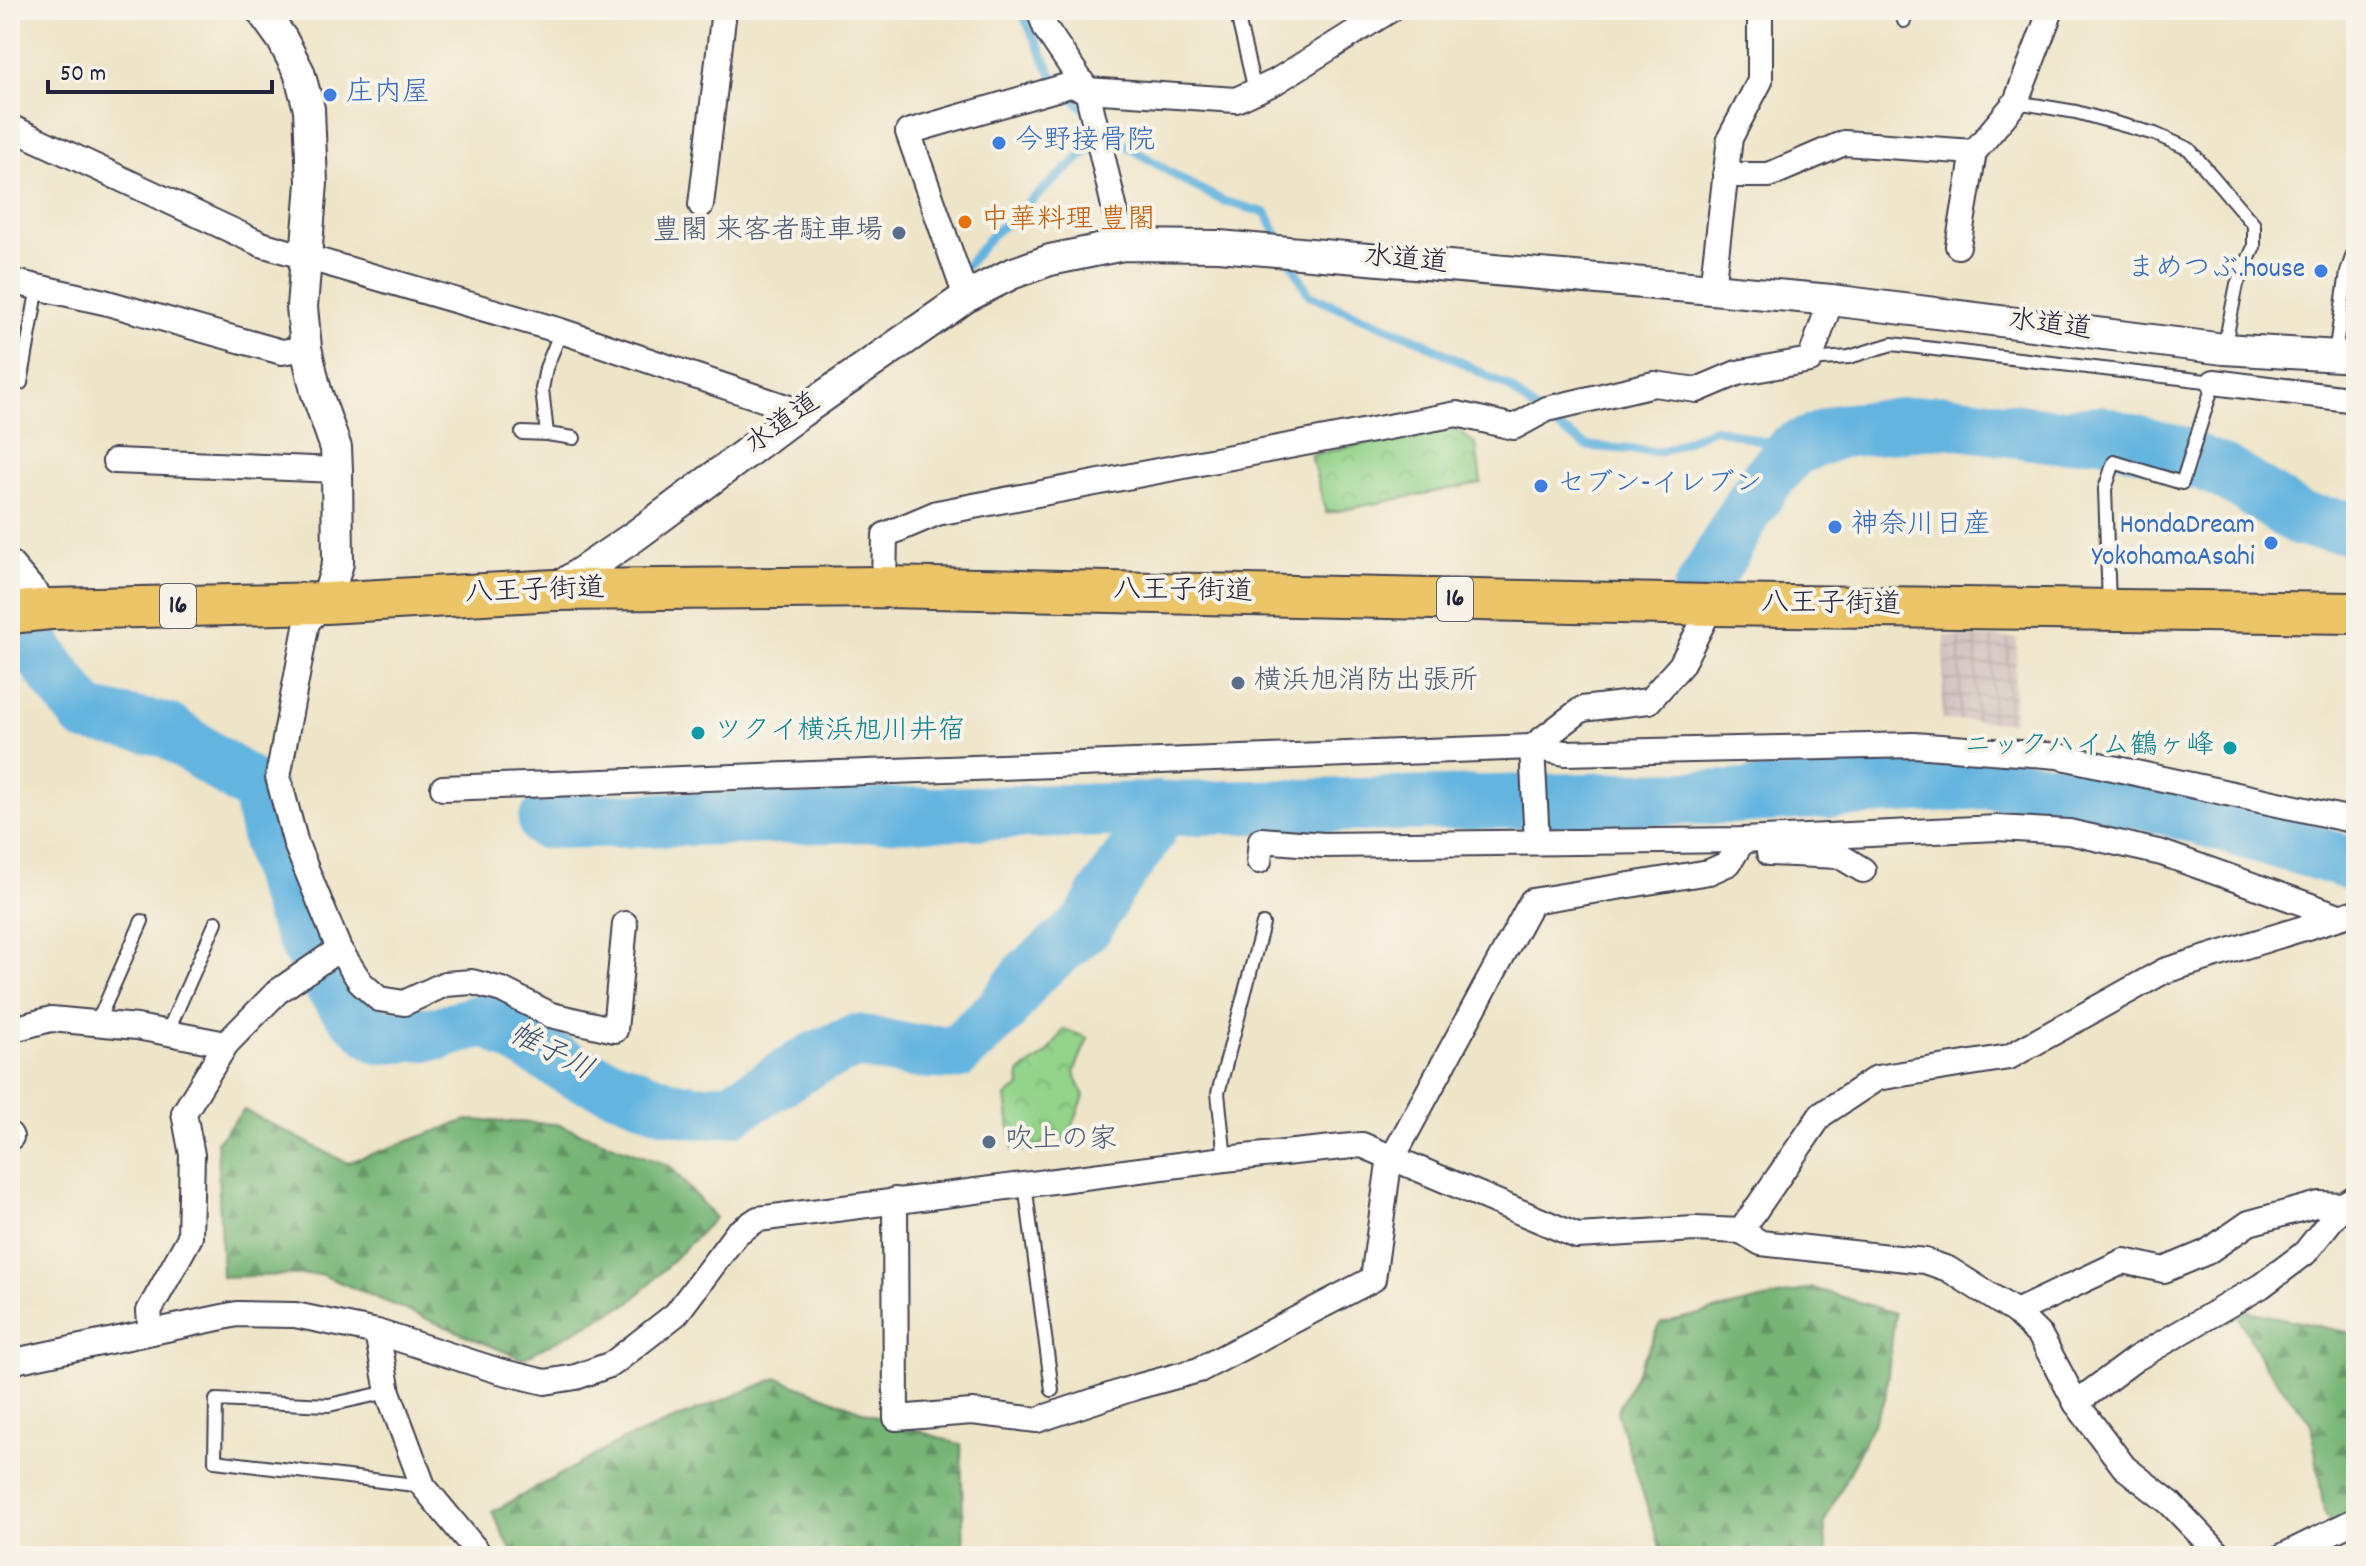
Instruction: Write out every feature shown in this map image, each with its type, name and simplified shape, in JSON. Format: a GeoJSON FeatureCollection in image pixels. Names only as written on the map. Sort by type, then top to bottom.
{"type":"FeatureCollection","features":[{"type":"Feature","properties":{"kind":"highway","name":"八王子街道"},"geometry":{"type":"LineString","coordinates":[[30,611],[326,603],[555,590],[884,587],[1712,605],[2356,613]]}},
{"type":"Feature","properties":{"kind":"street"},"geometry":{"type":"LineString","coordinates":[[261,10],[282,39],[299,72],[309,109],[312,183],[302,307],[306,348],[316,391],[336,448],[337,470],[338,563],[326,603],[307,622],[278,777],[296,844],[333,953],[379,999],[404,1003],[445,984],[472,982],[502,990],[551,1015],[615,1030],[625,924]]}},
{"type":"Feature","properties":{"kind":"street"},"geometry":{"type":"LineString","coordinates":[[701,205],[724,10]]}},
{"type":"Feature","properties":{"kind":"street"},"geometry":{"type":"LineString","coordinates":[[1039,10],[1046,29],[1087,90],[1123,245]]}},
{"type":"Feature","properties":{"kind":"street"},"geometry":{"type":"LineString","coordinates":[[966,297],[908,132],[1070,85],[1087,90],[1236,100],[1275,82],[1390,10]]}},
{"type":"Feature","properties":{"kind":"street"},"geometry":{"type":"LineString","coordinates":[[1712,289],[1730,138],[1760,81],[1760,10]]}},
{"type":"Feature","properties":{"kind":"street"},"geometry":{"type":"LineString","coordinates":[[1958,246],[1974,152],[2016,102],[2051,10]]}},
{"type":"Feature","properties":{"kind":"street"},"geometry":{"type":"LineString","coordinates":[[10,127],[261,244],[561,331],[801,412]]}},
{"type":"Feature","properties":{"kind":"street"},"geometry":{"type":"LineString","coordinates":[[1725,175],[1769,175],[1844,143],[1974,152]]}},
{"type":"Feature","properties":{"kind":"street","name":"水道道"},"geometry":{"type":"LineString","coordinates":[[555,590],[635,536],[801,412],[966,297],[1011,274],[1050,260],[1123,245],[1219,246],[1712,289],[1831,300],[2224,349],[2345,357]]}},
{"type":"Feature","properties":{"kind":"street"},"geometry":{"type":"LineString","coordinates":[[10,281],[167,318],[282,352],[306,348]]}},
{"type":"Feature","properties":{"kind":"street"},"geometry":{"type":"LineString","coordinates":[[884,587],[885,535],[937,513],[1457,414],[1514,427],[1547,409],[1654,384],[1697,390],[1737,373],[1810,360],[1831,300]]}},
{"type":"Feature","properties":{"kind":"street"},"geometry":{"type":"LineString","coordinates":[[2214,382],[2356,400]]}},
{"type":"Feature","properties":{"kind":"street"},"geometry":{"type":"LineString","coordinates":[[115,461],[337,470]]}},
{"type":"Feature","properties":{"kind":"street"},"geometry":{"type":"LineString","coordinates":[[10,563],[30,611]]}},
{"type":"Feature","properties":{"kind":"street"},"geometry":{"type":"LineString","coordinates":[[1537,836],[1532,759],[1582,709],[1649,701],[1681,665],[1712,605]]}},
{"type":"Feature","properties":{"kind":"street"},"geometry":{"type":"LineString","coordinates":[[443,788],[1532,759],[1565,753],[1914,745],[2058,756],[2356,821]]}},
{"type":"Feature","properties":{"kind":"street"},"geometry":{"type":"LineString","coordinates":[[1259,861],[1261,840],[1323,845],[1537,836],[1750,840],[1997,828],[2069,832],[2162,853],[2347,914]]}},
{"type":"Feature","properties":{"kind":"street"},"geometry":{"type":"LineString","coordinates":[[1750,840],[1769,854],[1840,856],[1863,870]]}},
{"type":"Feature","properties":{"kind":"street"},"geometry":{"type":"LineString","coordinates":[[895,1200],[896,1418],[972,1412],[1037,1420],[1199,1370],[1373,1279],[1392,1156],[1532,901],[1709,872],[1729,863],[1750,840]]}},
{"type":"Feature","properties":{"kind":"street"},"geometry":{"type":"LineString","coordinates":[[1741,1231],[1821,1115],[1877,1078],[2009,1057],[2164,971],[2347,914]]}},
{"type":"Feature","properties":{"kind":"street"},"geometry":{"type":"LineString","coordinates":[[151,1332],[149,1311],[190,1237],[192,1155],[184,1113],[226,1044],[277,992],[333,953]]}},
{"type":"Feature","properties":{"kind":"street"},"geometry":{"type":"LineString","coordinates":[[10,1030],[51,1019],[167,1033],[226,1044]]}},
{"type":"Feature","properties":{"kind":"street"},"geometry":{"type":"LineString","coordinates":[[10,1362],[237,1314],[295,1315],[377,1332],[499,1371],[545,1382],[576,1377],[612,1364],[676,1314],[737,1233],[758,1219],[1225,1159],[1362,1145],[1577,1236],[1695,1229],[1741,1231],[1761,1243],[1925,1261],[1948,1269],[2016,1312],[2041,1337],[2076,1403],[2124,1467],[2170,1503],[2221,1556]]}},
{"type":"Feature","properties":{"kind":"street"},"geometry":{"type":"LineString","coordinates":[[2016,1312],[2124,1261],[2164,1270],[2207,1252],[2249,1223],[2319,1204],[2350,1201]]}},
{"type":"Feature","properties":{"kind":"street"},"geometry":{"type":"LineString","coordinates":[[2076,1403],[2135,1359],[2261,1286],[2305,1253],[2350,1201]]}},
{"type":"Feature","properties":{"kind":"street"},"geometry":{"type":"LineString","coordinates":[[377,1332],[388,1392],[423,1486],[481,1556]]}},
{"type":"Feature","properties":{"kind":"street"},"geometry":{"type":"LineString","coordinates":[[2283,1556],[2356,1520]]}},
{"type":"Feature","properties":{"kind":"lane"},"geometry":{"type":"LineString","coordinates":[[1236,10],[1255,91]]}},
{"type":"Feature","properties":{"kind":"lane"},"geometry":{"type":"LineString","coordinates":[[2016,102],[2076,112],[2142,130],[2189,149],[2254,225],[2254,247],[2237,284],[2224,349]]}},
{"type":"Feature","properties":{"kind":"lane"},"geometry":{"type":"LineString","coordinates":[[2345,357],[2347,272],[2356,245]]}},
{"type":"Feature","properties":{"kind":"lane"},"geometry":{"type":"LineString","coordinates":[[21,383],[38,286]]}},
{"type":"Feature","properties":{"kind":"lane"},"geometry":{"type":"LineString","coordinates":[[547,434],[542,389],[546,368],[561,331]]}},
{"type":"Feature","properties":{"kind":"lane"},"geometry":{"type":"LineString","coordinates":[[1810,360],[1849,357],[1892,344],[2214,382],[2182,483],[2114,462],[2105,489],[2109,608]]}},
{"type":"Feature","properties":{"kind":"lane"},"geometry":{"type":"LineString","coordinates":[[522,433],[574,438]]}},
{"type":"Feature","properties":{"kind":"lane"},"geometry":{"type":"LineString","coordinates":[[97,1023],[142,921]]}},
{"type":"Feature","properties":{"kind":"lane"},"geometry":{"type":"LineString","coordinates":[[167,1033],[216,922]]}},
{"type":"Feature","properties":{"kind":"lane"},"geometry":{"type":"LineString","coordinates":[[1225,1159],[1218,1093],[1263,924]]}},
{"type":"Feature","properties":{"kind":"lane"},"geometry":{"type":"LineString","coordinates":[[1025,1184],[1052,1390]]}},
{"type":"Feature","properties":{"kind":"lane"},"geometry":{"type":"LineString","coordinates":[[388,1392],[329,1405],[216,1400],[215,1461],[423,1486]]}},
{"type":"Feature","properties":{"kind":"shaded area"},"geometry":{"type":"Polygon","coordinates":[[[1945,636],[2017,638],[2013,722],[1942,720],[1945,636]]]}},
{"type":"Feature","properties":{"kind":"green space"},"geometry":{"type":"Polygon","coordinates":[[[1450,425],[1476,444],[1481,483],[1326,513],[1311,455],[1450,425]]]}},
{"type":"Feature","properties":{"kind":"green space"},"geometry":{"type":"Polygon","coordinates":[[[1064,1029],[1088,1038],[1074,1072],[1084,1096],[1066,1143],[1058,1131],[1037,1147],[1013,1152],[1006,1096],[1020,1087],[1019,1073],[1048,1053],[1064,1029]]]}},
{"type":"Feature","properties":{"kind":"green space"},"geometry":{"type":"Polygon","coordinates":[[[244,1110],[347,1163],[467,1120],[557,1124],[670,1166],[715,1218],[631,1302],[522,1359],[320,1274],[222,1277],[217,1141],[244,1110]]]}},
{"type":"Feature","properties":{"kind":"green space"},"geometry":{"type":"Polygon","coordinates":[[[1813,1288],[1895,1313],[1885,1399],[1824,1523],[1827,1556],[1663,1556],[1617,1412],[1661,1323],[1813,1288]]]}},
{"type":"Feature","properties":{"kind":"green space"},"geometry":{"type":"Polygon","coordinates":[[[2234,1308],[2356,1334],[2356,1556],[2324,1512],[2311,1422],[2264,1365],[2234,1308]]]}},
{"type":"Feature","properties":{"kind":"green space"},"geometry":{"type":"Polygon","coordinates":[[[778,1378],[961,1445],[964,1556],[514,1556],[492,1512],[623,1440],[778,1378]]]}},
{"type":"Feature","properties":{"kind":"waterway"},"geometry":{"type":"LineString","coordinates":[[1021,10],[1055,81],[1086,110]]}},
{"type":"Feature","properties":{"kind":"waterway"},"geometry":{"type":"LineString","coordinates":[[967,265],[991,236],[1091,148],[1119,141],[1223,201],[1266,213],[1283,246]]}},
{"type":"Feature","properties":{"kind":"waterway"},"geometry":{"type":"LineString","coordinates":[[1290,259],[1309,295],[1421,341],[1510,388],[1545,419],[1587,446],[1661,452],[1715,428],[1792,450]]}},
{"type":"Feature","properties":{"kind":"waterway"},"geometry":{"type":"LineString","coordinates":[[1699,593],[1748,508],[1792,450],[1839,431],[1945,421],[2056,436],[2099,432],[2179,453],[2233,477],[2300,520],[2356,528]]}},
{"type":"Feature","properties":{"kind":"waterway","name":"帷子川"},"geometry":{"type":"LineString","coordinates":[[10,586],[39,653],[86,715],[167,730],[259,791],[271,847],[301,933],[331,985],[352,1012],[380,1037],[440,1033],[486,1019],[575,1072],[666,1106],[698,1112],[732,1109],[814,1059],[857,1041],[910,1051],[956,1053],[1001,1011],[1029,974],[1087,925],[1148,833],[1157,808]]}},
{"type":"Feature","properties":{"kind":"waterway"},"geometry":{"type":"LineString","coordinates":[[545,822],[1730,797],[1988,782],[2155,805],[2356,865]]}},
{"type":"Feature","properties":{"kind":"place","name":"庄内屋"},"geometry":{"type":"Point","coordinates":[330,95]}},
{"type":"Feature","properties":{"kind":"place","name":"今野接骨院"},"geometry":{"type":"Point","coordinates":[999,143]}},
{"type":"Feature","properties":{"kind":"place","name":"中華料理 豊閣"},"geometry":{"type":"Point","coordinates":[965,222]}},
{"type":"Feature","properties":{"kind":"place","name":"豊閣 来客者駐車場"},"geometry":{"type":"Point","coordinates":[899,233]}},
{"type":"Feature","properties":{"kind":"place","name":"まめつぶ.house"},"geometry":{"type":"Point","coordinates":[2321,271]}},
{"type":"Feature","properties":{"kind":"place","name":"セブン-イレブン"},"geometry":{"type":"Point","coordinates":[1541,486]}},
{"type":"Feature","properties":{"kind":"place","name":"神奈川日産"},"geometry":{"type":"Point","coordinates":[1835,527]}},
{"type":"Feature","properties":{"kind":"place","name":"HondaDream YokohamaAsahi"},"geometry":{"type":"Point","coordinates":[2271,543]}},
{"type":"Feature","properties":{"kind":"place","name":"横浜旭消防出張所"},"geometry":{"type":"Point","coordinates":[1238,683]}},
{"type":"Feature","properties":{"kind":"place","name":"ツクイ横浜旭川井宿"},"geometry":{"type":"Point","coordinates":[698,733]}},
{"type":"Feature","properties":{"kind":"place","name":"ニックハイム鶴ヶ峰"},"geometry":{"type":"Point","coordinates":[2230,748]}},
{"type":"Feature","properties":{"kind":"place","name":"吹上の家"},"geometry":{"type":"Point","coordinates":[989,1142]}}]}
